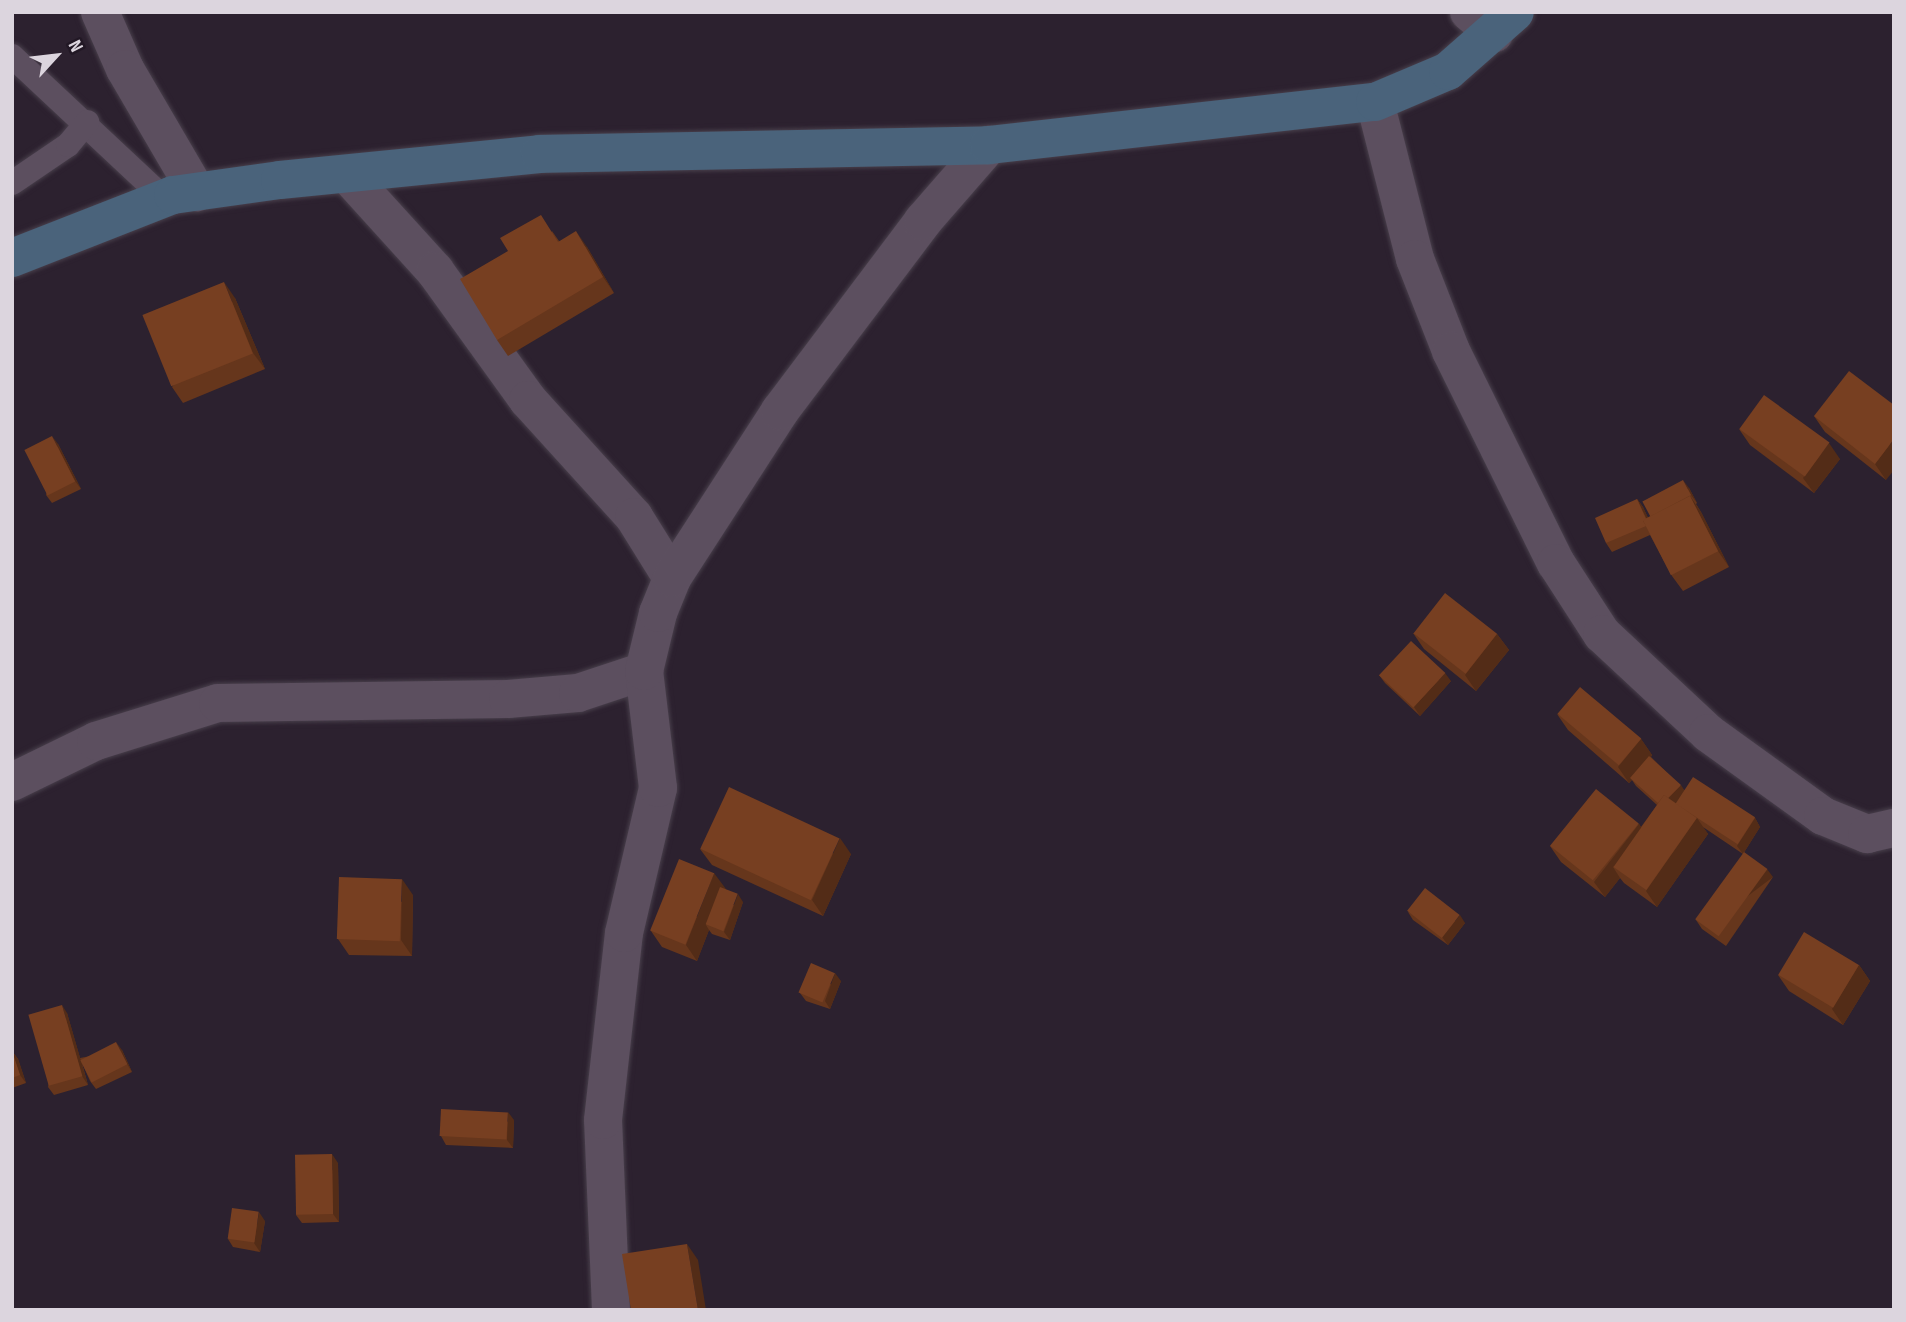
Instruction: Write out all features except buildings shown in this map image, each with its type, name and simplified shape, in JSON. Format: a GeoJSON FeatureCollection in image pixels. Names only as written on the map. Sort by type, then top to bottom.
{"type":"FeatureCollection","features":[{"type":"Feature","properties":{"kind":"street"},"geometry":{"type":"LineString","coordinates":[[100,12],[180,195]]}},
{"type":"Feature","properties":{"kind":"street"},"geometry":{"type":"LineString","coordinates":[[12,258],[180,195],[348,175],[540,154],[989,145],[1374,102],[1448,71],[1493,19]]}},
{"type":"Feature","properties":{"kind":"street"},"geometry":{"type":"LineString","coordinates":[[1374,102],[1415,259],[1451,351],[1524,503],[1602,634],[1649,684],[1767,778],[1842,827],[1885,839]]}},
{"type":"Feature","properties":{"kind":"street"},"geometry":{"type":"LineString","coordinates":[[611,1310],[603,1133],[612,1009],[658,788],[644,671],[672,578],[848,318],[989,145]]}},
{"type":"Feature","properties":{"kind":"street"},"geometry":{"type":"LineString","coordinates":[[348,175],[436,271],[528,400],[634,517],[672,578]]}},
{"type":"Feature","properties":{"kind":"street"},"geometry":{"type":"LineString","coordinates":[[12,782],[96,741],[218,703],[508,699],[578,692],[644,671]]}},
{"type":"Feature","properties":{"kind":"lane"},"geometry":{"type":"LineString","coordinates":[[12,56],[87,122],[180,195]]}},
{"type":"Feature","properties":{"kind":"lane"},"geometry":{"type":"LineString","coordinates":[[12,183],[68,145],[87,122]]}}]}
